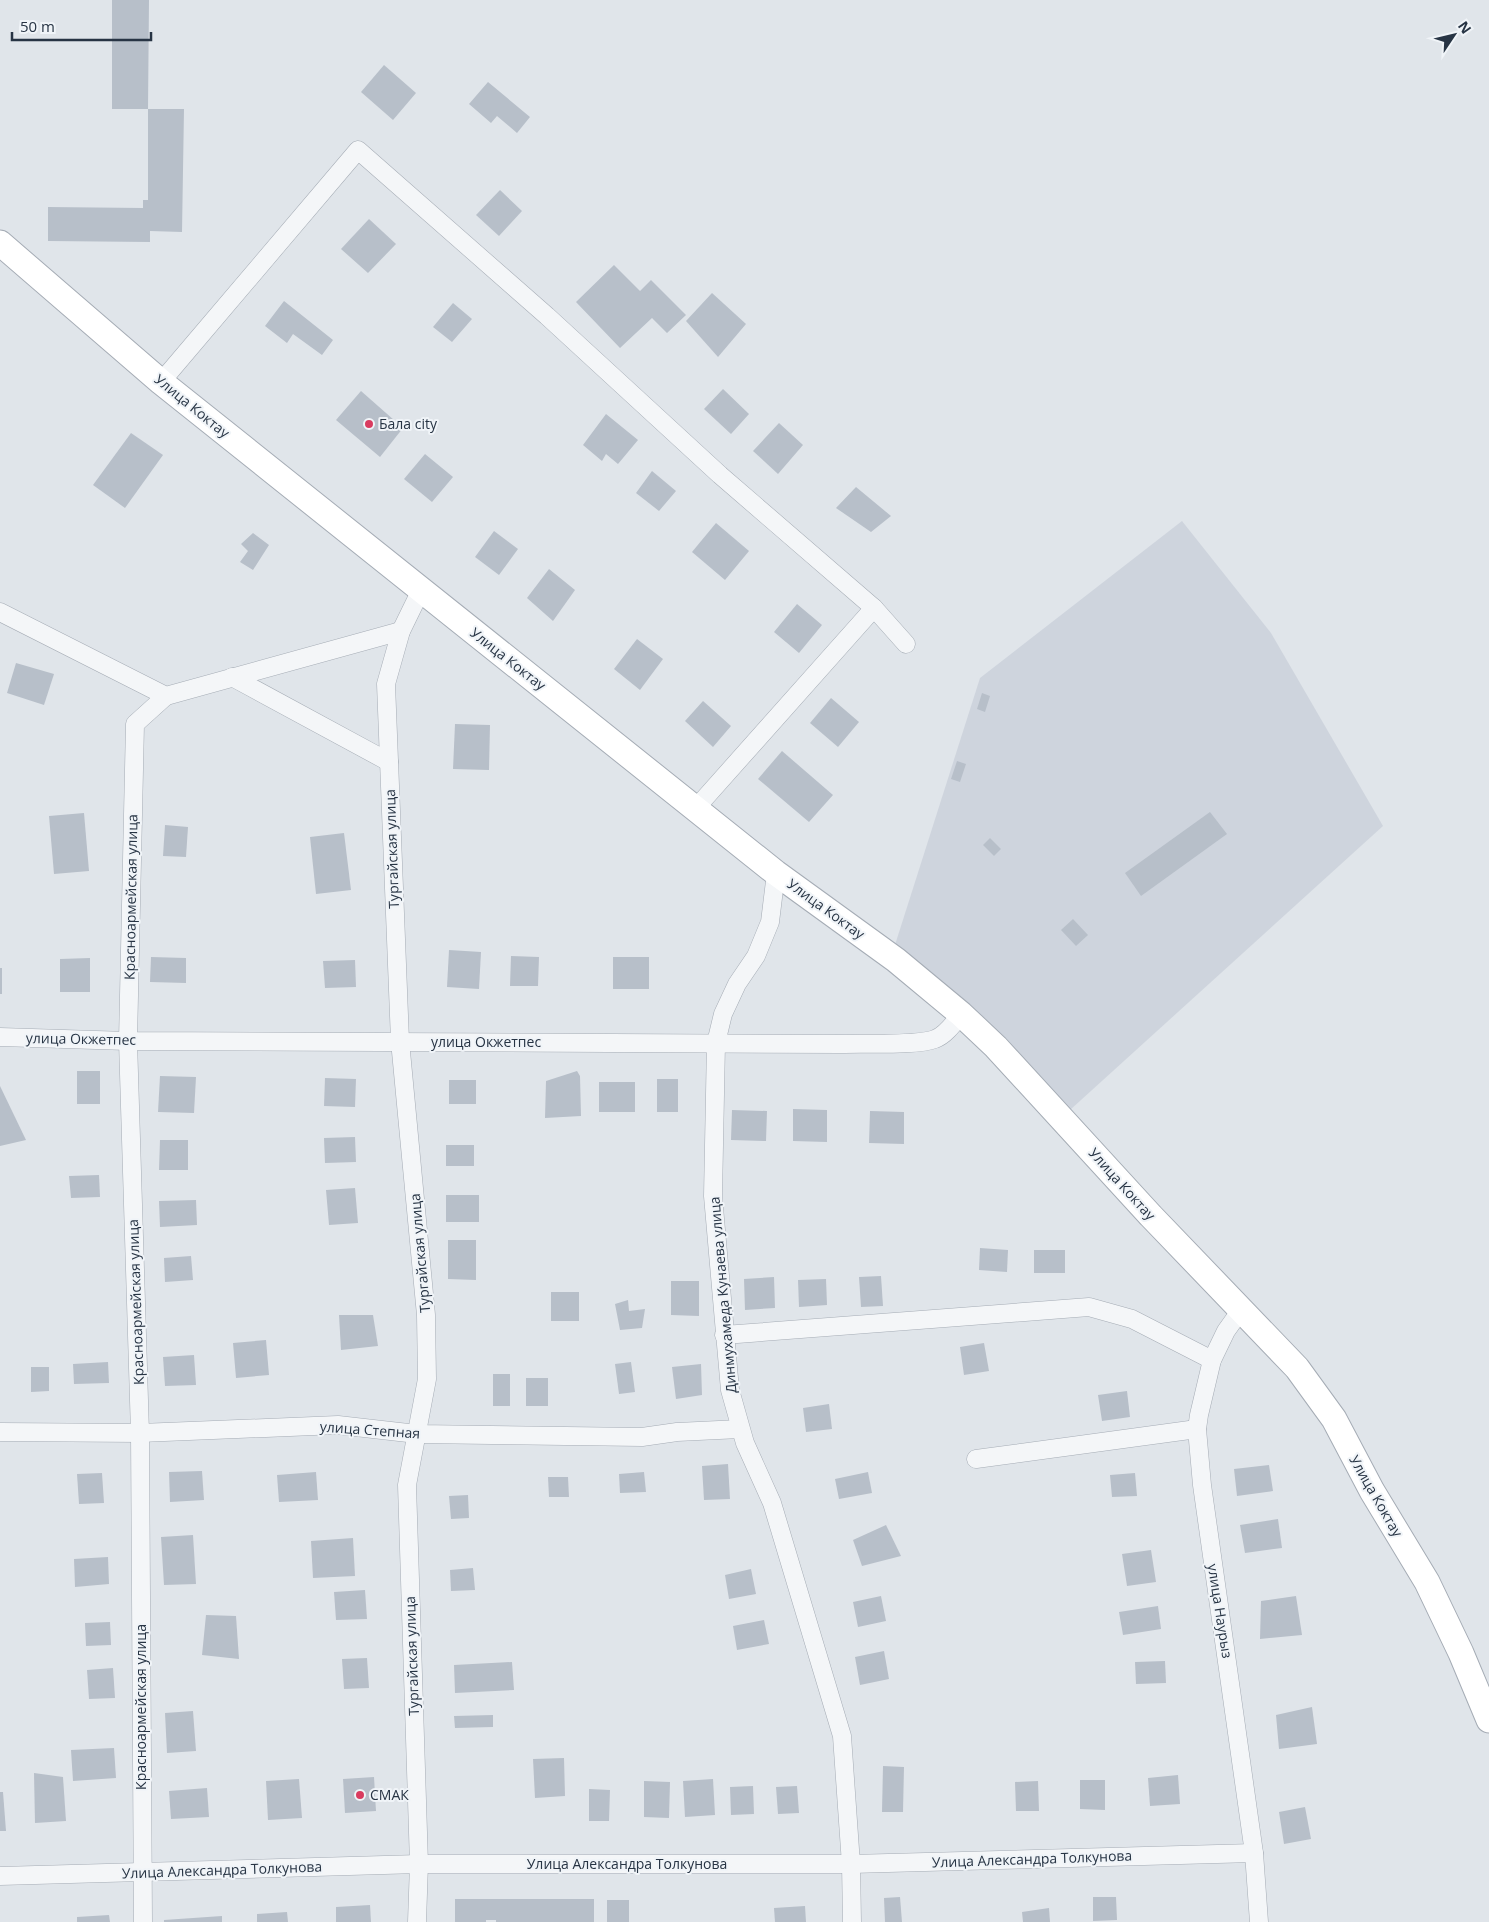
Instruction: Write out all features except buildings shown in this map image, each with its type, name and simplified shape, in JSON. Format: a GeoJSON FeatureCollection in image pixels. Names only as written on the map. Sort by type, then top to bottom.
{"type":"FeatureCollection","features":[{"type":"Feature","properties":{"kind":"street"},"geometry":{"type":"LineString","coordinates":[[161,382],[358,150],[547,316],[720,475],[874,608],[906,644]]}},
{"type":"Feature","properties":{"kind":"street","name":"Улица Коктау"},"geometry":{"type":"LineString","coordinates":[[0,243],[161,382],[776,873],[896,960],[960,1014],[1035,1088],[1151,1216],[1297,1368],[1334,1418],[1372,1491],[1427,1582],[1489,1720]]}},
{"type":"Feature","properties":{"kind":"street","name":"Тургайская улица"},"geometry":{"type":"LineString","coordinates":[[417,1922],[419,1864],[407,1485],[426,1378],[426,1315],[400,1041],[386,684],[400,631],[421,590]]}},
{"type":"Feature","properties":{"kind":"street"},"geometry":{"type":"LineString","coordinates":[[696,808],[874,608]]}},
{"type":"Feature","properties":{"kind":"street"},"geometry":{"type":"LineString","coordinates":[[0,612],[166,696],[400,631]]}},
{"type":"Feature","properties":{"kind":"street"},"geometry":{"type":"LineString","coordinates":[[232,677],[389,762]]}},
{"type":"Feature","properties":{"kind":"street","name":"Красноармейская улица"},"geometry":{"type":"LineString","coordinates":[[143,1922],[140,1433],[128,1040],[135,724],[166,696]]}},
{"type":"Feature","properties":{"kind":"street","name":"Динмухамеда Кунаева улица"},"geometry":{"type":"LineString","coordinates":[[776,873],[770,922],[756,956],[737,984],[723,1014],[716,1043],[713,1196],[730,1390],[740,1429],[772,1503],[842,1736],[851,1864],[852,1922]]}},
{"type":"Feature","properties":{"kind":"street","name":"улица Окжетпес"},"geometry":{"type":"LineString","coordinates":[[0,1037],[128,1040],[716,1043],[913,1042],[936,1038],[951,1027],[960,1014]]}},
{"type":"Feature","properties":{"kind":"street"},"geometry":{"type":"LineString","coordinates":[[724,1335],[1089,1307],[1132,1320],[1212,1360]]}},
{"type":"Feature","properties":{"kind":"street","name":"улица Наурыз"},"geometry":{"type":"LineString","coordinates":[[1241,1310],[1226,1331],[1212,1360],[1197,1429],[1202,1485],[1254,1852],[1259,1922]]}},
{"type":"Feature","properties":{"kind":"street","name":"улица Степная"},"geometry":{"type":"LineString","coordinates":[[0,1432],[140,1433],[338,1424],[417,1434],[642,1437],[677,1432],[740,1429]]}},
{"type":"Feature","properties":{"kind":"street"},"geometry":{"type":"LineString","coordinates":[[976,1459],[1197,1429]]}},
{"type":"Feature","properties":{"kind":"street","name":"Улица Александра Толкунова"},"geometry":{"type":"LineString","coordinates":[[0,1876],[419,1864],[851,1864],[1254,1852]]}},
{"type":"Feature","properties":{"kind":"shaded area"},"geometry":{"type":"Polygon","coordinates":[[[1182,521],[1271,633],[1383,826],[1070,1110],[894,948],[980,678],[1182,521]]]}},
{"type":"Feature","properties":{"kind":"place","name":"Бала city"},"geometry":{"type":"Point","coordinates":[369,424]}},
{"type":"Feature","properties":{"kind":"place","name":"СМАК"},"geometry":{"type":"Point","coordinates":[360,1795]}}]}
